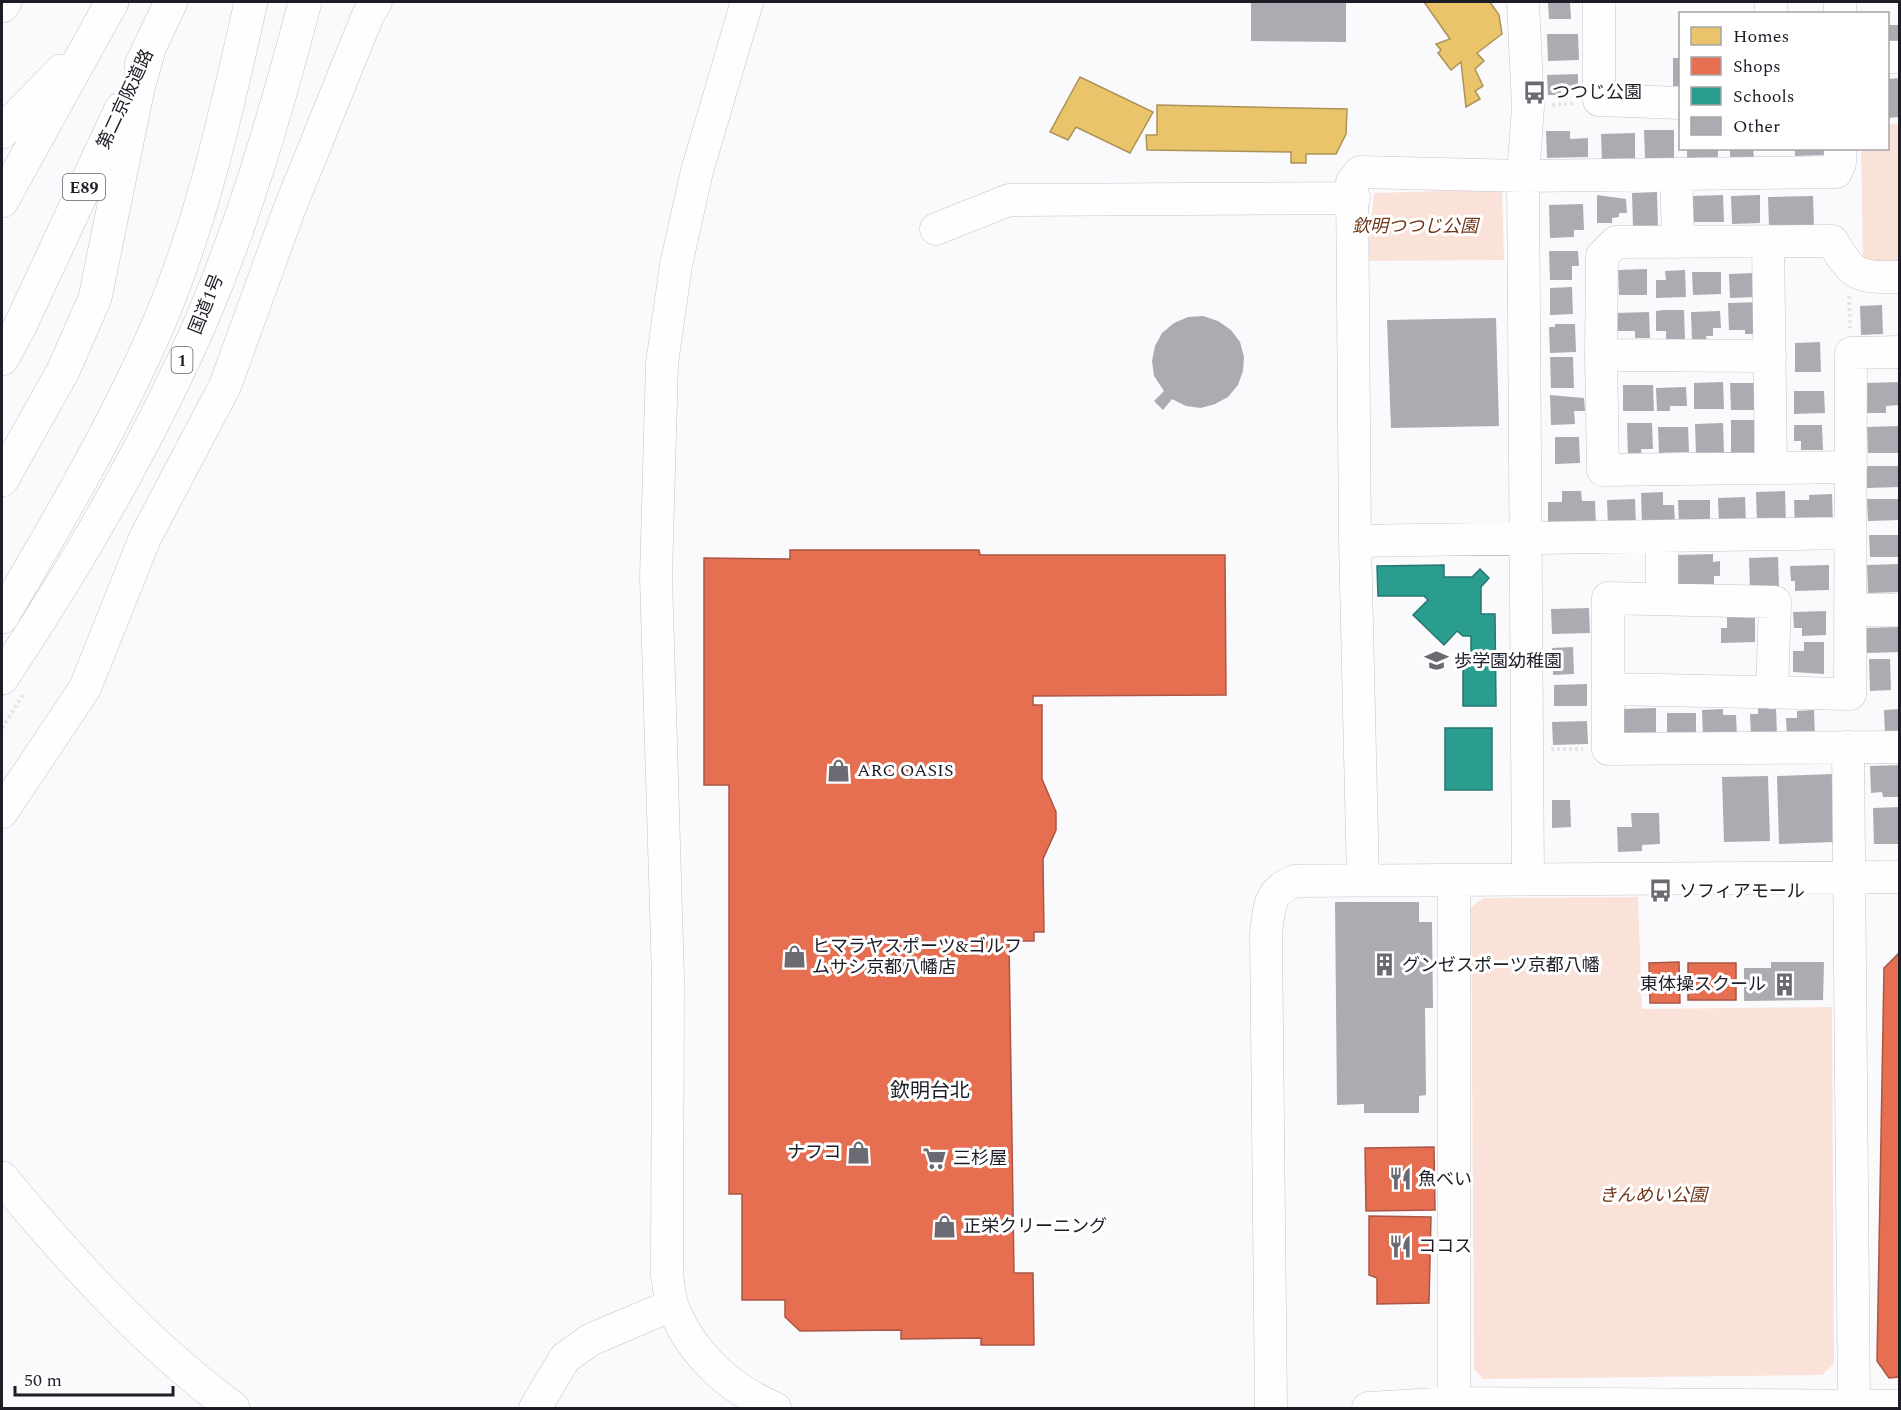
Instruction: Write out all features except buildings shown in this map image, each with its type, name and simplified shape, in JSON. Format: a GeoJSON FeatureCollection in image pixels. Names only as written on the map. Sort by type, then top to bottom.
{"type":"FeatureCollection","features":[{"type":"Feature","properties":{"kind":"highway"},"geometry":{"type":"LineString","coordinates":[[2,6],[5,2]]}},
{"type":"Feature","properties":{"kind":"highway"},"geometry":{"type":"LineString","coordinates":[[2,617],[99,450],[152,339],[197,219],[222,132],[251,2]]}},
{"type":"Feature","properties":{"kind":"highway"},"geometry":{"type":"LineString","coordinates":[[2,201],[110,5]]}},
{"type":"Feature","properties":{"kind":"highway","name":"第二京阪道路"},"geometry":{"type":"LineString","coordinates":[[2,359],[20,326],[168,8]]}},
{"type":"Feature","properties":{"kind":"highway","name":"国道1号"},"geometry":{"type":"LineString","coordinates":[[2,678],[51,605],[105,515],[203,317],[259,168],[304,8]]}},
{"type":"Feature","properties":{"kind":"highway"},"geometry":{"type":"LineString","coordinates":[[2,480],[63,371],[95,298],[138,88],[150,46]]}},
{"type":"Feature","properties":{"kind":"highway"},"geometry":{"type":"LineString","coordinates":[[2,132],[57,74],[81,57]]}},
{"type":"Feature","properties":{"kind":"highway"},"geometry":{"type":"LineString","coordinates":[[2,156],[35,117],[57,100]]}},
{"type":"Feature","properties":{"kind":"highway"},"geometry":{"type":"LineString","coordinates":[[2,1178],[101,1291],[160,1347],[234,1408]]}},
{"type":"Feature","properties":{"kind":"street"},"geometry":{"type":"LineString","coordinates":[[2,812],[85,688],[146,538],[225,386],[289,210],[368,15],[376,2]]}},
{"type":"Feature","properties":{"kind":"street"},"geometry":{"type":"LineString","coordinates":[[747,2],[697,171],[676,265],[662,363],[656,577],[668,978],[667,1275],[672,1305],[688,1337],[719,1373],[740,1390],[775,1408]]}},
{"type":"Feature","properties":{"kind":"street"},"geometry":{"type":"LineString","coordinates":[[1524,2],[1528,107],[1523,176],[1528,878]]}},
{"type":"Feature","properties":{"kind":"street"},"geometry":{"type":"LineString","coordinates":[[1599,2],[1599,100],[1679,103]]}},
{"type":"Feature","properties":{"kind":"street"},"geometry":{"type":"LineString","coordinates":[[1363,881],[1355,541],[1354,198],[1352,182],[1360,172],[1523,176],[1676,174],[1773,161],[1836,172],[1840,162],[1840,150]]}},
{"type":"Feature","properties":{"kind":"street"},"geometry":{"type":"LineString","coordinates":[[1676,174],[1678,242]]}},
{"type":"Feature","properties":{"kind":"street"},"geometry":{"type":"LineString","coordinates":[[936,229],[1009,200],[1354,198]]}},
{"type":"Feature","properties":{"kind":"street"},"geometry":{"type":"LineString","coordinates":[[1851,467],[1603,470],[1602,256],[1616,242],[1832,241],[1848,268],[1867,277],[1899,277]]}},
{"type":"Feature","properties":{"kind":"street"},"geometry":{"type":"LineString","coordinates":[[1768,242],[1771,468]]}},
{"type":"Feature","properties":{"kind":"street"},"geometry":{"type":"LineString","coordinates":[[1608,689],[1850,694],[1851,353],[1899,352]]}},
{"type":"Feature","properties":{"kind":"street"},"geometry":{"type":"LineString","coordinates":[[1601,355],[1770,357]]}},
{"type":"Feature","properties":{"kind":"street"},"geometry":{"type":"LineString","coordinates":[[1355,541],[1850,533]]}},
{"type":"Feature","properties":{"kind":"street"},"geometry":{"type":"LineString","coordinates":[[1662,536],[1662,599]]}},
{"type":"Feature","properties":{"kind":"street"},"geometry":{"type":"LineString","coordinates":[[1772,693],[1775,602],[1608,598],[1608,749],[1899,747]]}},
{"type":"Feature","properties":{"kind":"street"},"geometry":{"type":"LineString","coordinates":[[1850,610],[1899,610]]}},
{"type":"Feature","properties":{"kind":"street"},"geometry":{"type":"LineString","coordinates":[[1848,747],[1854,1407]]}},
{"type":"Feature","properties":{"kind":"street"},"geometry":{"type":"LineString","coordinates":[[1271,1408],[1266,933],[1270,900],[1281,887],[1295,881],[1899,877]]}},
{"type":"Feature","properties":{"kind":"street"},"geometry":{"type":"LineString","coordinates":[[1454,881],[1454,1406]]}},
{"type":"Feature","properties":{"kind":"street"},"geometry":{"type":"LineString","coordinates":[[535,1408],[564,1358],[590,1340],[672,1305]]}},
{"type":"Feature","properties":{"kind":"street"},"geometry":{"type":"LineString","coordinates":[[1368,1408],[1899,1406]]}},
{"type":"Feature","properties":{"kind":"path"},"geometry":{"type":"LineString","coordinates":[[1528,107],[1599,100]]}},
{"type":"Feature","properties":{"kind":"path"},"geometry":{"type":"LineString","coordinates":[[1848,268],[1851,353]]}},
{"type":"Feature","properties":{"kind":"path"},"geometry":{"type":"LineString","coordinates":[[1526,749],[1608,749]]}},
{"type":"Feature","properties":{"kind":"green space"},"geometry":{"type":"Polygon","coordinates":[[[1899,123],[1899,267],[1863,259],[1861,150],[1889,150],[1889,124],[1899,123]]]}},
{"type":"Feature","properties":{"kind":"green space","name":"欽明つつじ公園"},"geometry":{"type":"Polygon","coordinates":[[[1502,189],[1504,260],[1367,261],[1374,193],[1502,189]]]}},
{"type":"Feature","properties":{"kind":"green space","name":"きんめい公園"},"geometry":{"type":"Polygon","coordinates":[[[1638,897],[1642,1009],[1832,1007],[1834,1364],[1822,1375],[1483,1379],[1474,1369],[1471,907],[1483,898],[1638,897]]]}},
{"type":"Feature","properties":{"kind":"place","name":"つつじ公園"},"geometry":{"type":"Point","coordinates":[1534,92]}},
{"type":"Feature","properties":{"kind":"place","name":"歩学園幼稚園"},"geometry":{"type":"Point","coordinates":[1436,661]}},
{"type":"Feature","properties":{"kind":"place","name":"ARC OASIS"},"geometry":{"type":"Point","coordinates":[839,770]}},
{"type":"Feature","properties":{"kind":"place","name":"ソフィアモール"},"geometry":{"type":"Point","coordinates":[1661,891]}},
{"type":"Feature","properties":{"kind":"place","name":"ヒマラヤスポーツ&ゴルフ ムサシ京都八幡店"},"geometry":{"type":"Point","coordinates":[794,956]}},
{"type":"Feature","properties":{"kind":"place","name":"グンゼスポーツ京都八幡"},"geometry":{"type":"Point","coordinates":[1384,965]}},
{"type":"Feature","properties":{"kind":"place","name":"東体操スクール"},"geometry":{"type":"Point","coordinates":[1784,984]}},
{"type":"Feature","properties":{"kind":"place","name":"ナフコ"},"geometry":{"type":"Point","coordinates":[859,1152]}},
{"type":"Feature","properties":{"kind":"place","name":"三杉屋"},"geometry":{"type":"Point","coordinates":[935,1158]}},
{"type":"Feature","properties":{"kind":"place","name":"魚べい"},"geometry":{"type":"Point","coordinates":[1400,1179]}},
{"type":"Feature","properties":{"kind":"place","name":"正栄クリーニング"},"geometry":{"type":"Point","coordinates":[945,1226]}},
{"type":"Feature","properties":{"kind":"place","name":"ココス"},"geometry":{"type":"Point","coordinates":[1400,1246]}},
{"type":"Feature","properties":{"kind":"district","name":"欽明台北"},"geometry":{"type":"Point","coordinates":[930,1090]}}]}
